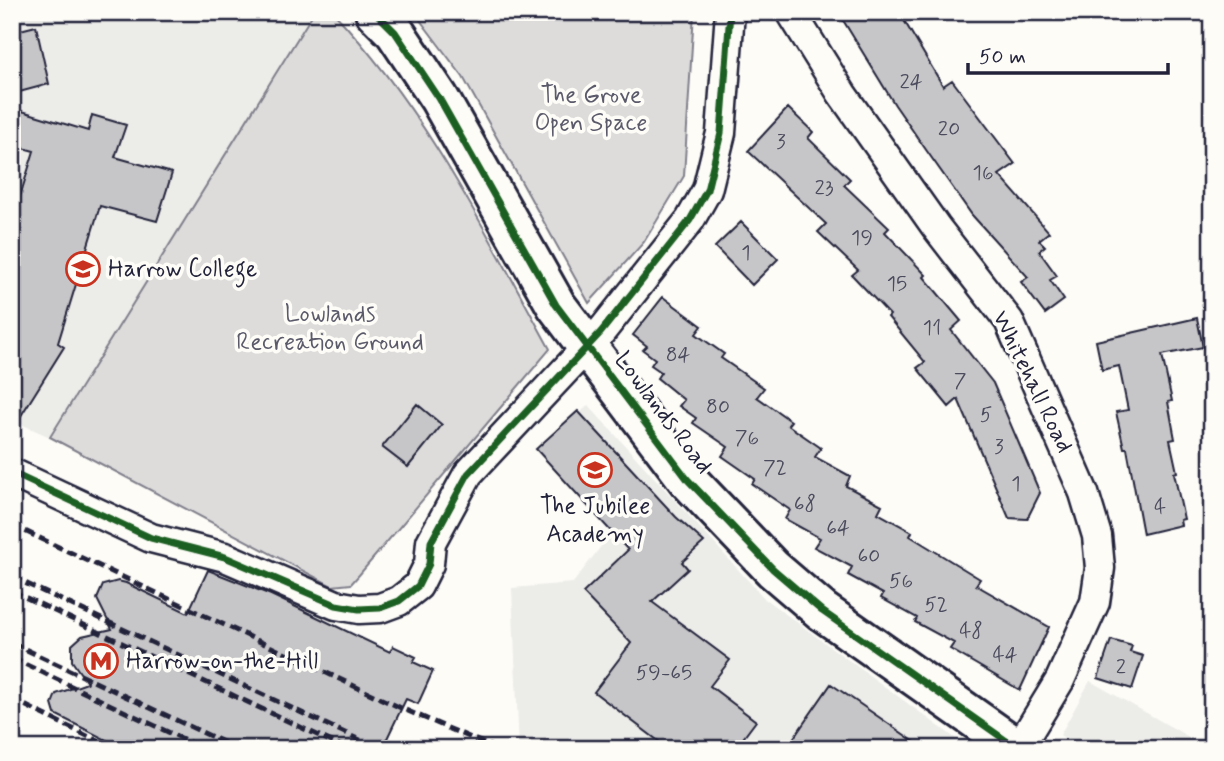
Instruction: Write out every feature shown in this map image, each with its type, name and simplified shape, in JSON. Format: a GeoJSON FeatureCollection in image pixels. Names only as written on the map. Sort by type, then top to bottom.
{"type":"FeatureCollection","features":[{"type":"Feature","properties":{"kind":"main road","name":"Lowlands Road"},"geometry":{"type":"LineString","coordinates":[[375,12],[395,32],[439,98],[556,305],[688,480],[773,569],[845,628],[1018,749]]}},
{"type":"Feature","properties":{"kind":"street"},"geometry":{"type":"LineString","coordinates":[[12,473],[151,538],[225,557],[312,595],[359,609],[380,608],[399,601],[418,586],[429,564],[431,542],[468,474],[588,346],[677,237],[708,190],[721,133],[730,12]]}},
{"type":"Feature","properties":{"kind":"street","name":"Whitehall Road"},"geometry":{"type":"LineString","coordinates":[[792,12],[866,127],[936,227],[1009,321],[1084,493],[1097,536],[1100,568],[1096,602],[1060,680],[1018,749]]}},
{"type":"Feature","properties":{"kind":"shaded area","name":"Harrow College"},"geometry":{"type":"Polygon","coordinates":[[[12,12],[314,12],[50,437],[12,420],[12,12]]]}},
{"type":"Feature","properties":{"kind":"shaded area"},"geometry":{"type":"Polygon","coordinates":[[[588,405],[765,599],[970,749],[519,749],[512,588],[573,583],[615,528],[546,448],[588,405]]]}},
{"type":"Feature","properties":{"kind":"shaded area"},"geometry":{"type":"Polygon","coordinates":[[[1090,681],[1210,749],[1079,749],[1060,735],[1090,681]]]}},
{"type":"Feature","properties":{"kind":"green space","name":"Lowlands Recreation Ground"},"geometry":{"type":"Polygon","coordinates":[[[314,12],[333,12],[397,89],[452,173],[550,349],[351,584],[332,586],[50,437],[314,12]]]}},
{"type":"Feature","properties":{"kind":"green space","name":"The Grove Open Space"},"geometry":{"type":"Polygon","coordinates":[[[414,12],[694,12],[684,176],[644,242],[589,303],[463,77],[414,12]]]}},
{"type":"Feature","properties":{"kind":"building"},"geometry":{"type":"Polygon","coordinates":[[[838,12],[899,12],[943,86],[952,80],[1015,164],[999,175],[1049,232],[1039,240],[1045,246],[1039,251],[1057,276],[1050,280],[1064,300],[1045,314],[1021,282],[1028,277],[972,215],[895,105],[838,12]]]}},
{"type":"Feature","properties":{"kind":"building"},"geometry":{"type":"Polygon","coordinates":[[[36,26],[49,84],[12,94],[12,32],[36,26]]]}},
{"type":"Feature","properties":{"kind":"building"},"geometry":{"type":"Polygon","coordinates":[[[12,108],[88,131],[92,115],[126,125],[115,157],[172,173],[157,221],[100,206],[58,343],[64,347],[12,430],[12,222],[34,151],[12,145],[12,108]]]}},
{"type":"Feature","properties":{"kind":"building"},"geometry":{"type":"Polygon","coordinates":[[[788,108],[813,132],[808,138],[850,179],[844,185],[889,228],[885,232],[926,275],[924,277],[961,321],[951,330],[993,383],[1040,493],[1027,519],[1009,518],[958,399],[949,407],[917,368],[925,362],[888,317],[890,315],[852,275],[858,270],[818,232],[826,224],[748,151],[788,108]]]}},
{"type":"Feature","properties":{"kind":"building"},"geometry":{"type":"Polygon","coordinates":[[[741,222],[778,259],[752,285],[715,247],[741,222]]]}},
{"type":"Feature","properties":{"kind":"building"},"geometry":{"type":"Polygon","coordinates":[[[663,297],[702,326],[696,334],[724,354],[721,358],[764,388],[757,397],[791,421],[788,425],[821,448],[815,457],[850,476],[846,486],[882,505],[878,513],[912,532],[910,536],[980,579],[976,585],[1049,627],[1020,690],[950,649],[954,643],[915,622],[917,618],[881,598],[883,594],[848,575],[852,567],[814,547],[820,538],[785,519],[790,510],[752,484],[755,479],[722,456],[728,447],[693,423],[696,418],[679,406],[684,400],[657,378],[661,372],[651,365],[655,359],[643,350],[647,346],[633,335],[663,297]]]}},
{"type":"Feature","properties":{"kind":"building"},"geometry":{"type":"Polygon","coordinates":[[[1197,318],[1203,347],[1162,355],[1172,401],[1168,402],[1175,439],[1170,440],[1177,472],[1174,473],[1184,519],[1180,520],[1181,525],[1143,534],[1127,448],[1124,448],[1116,412],[1128,410],[1119,366],[1102,370],[1096,341],[1197,318]]]}},
{"type":"Feature","properties":{"kind":"building"},"geometry":{"type":"Polygon","coordinates":[[[417,404],[442,425],[408,467],[382,447],[417,404]]]}},
{"type":"Feature","properties":{"kind":"building"},"geometry":{"type":"Polygon","coordinates":[[[578,411],[676,517],[704,542],[682,562],[688,569],[652,602],[730,660],[710,686],[756,721],[735,749],[669,749],[594,692],[631,643],[583,593],[628,550],[536,449],[578,411]]]}},
{"type":"Feature","properties":{"kind":"building"},"geometry":{"type":"Polygon","coordinates":[[[208,570],[271,595],[390,652],[393,646],[416,657],[413,662],[433,671],[418,704],[406,699],[382,749],[124,749],[55,714],[52,704],[56,694],[87,683],[72,661],[72,645],[82,636],[112,629],[97,599],[103,585],[118,581],[126,583],[188,613],[208,570]]]}},
{"type":"Feature","properties":{"kind":"building"},"geometry":{"type":"Polygon","coordinates":[[[1111,640],[1132,646],[1130,652],[1143,656],[1132,689],[1098,678],[1111,640]]]}},
{"type":"Feature","properties":{"kind":"building"},"geometry":{"type":"Polygon","coordinates":[[[831,684],[925,749],[786,749],[831,684]]]}},
{"type":"Feature","properties":{"kind":"railway"},"geometry":{"type":"LineString","coordinates":[[12,525],[401,708],[497,749]]}},
{"type":"Feature","properties":{"kind":"railway"},"geometry":{"type":"LineString","coordinates":[[12,577],[379,749]]}},
{"type":"Feature","properties":{"kind":"railway"},"geometry":{"type":"LineString","coordinates":[[12,591],[347,749]]}},
{"type":"Feature","properties":{"kind":"railway"},"geometry":{"type":"LineString","coordinates":[[12,643],[238,749]]}},
{"type":"Feature","properties":{"kind":"railway"},"geometry":{"type":"LineString","coordinates":[[12,658],[204,749]]}},
{"type":"Feature","properties":{"kind":"railway"},"geometry":{"type":"LineString","coordinates":[[12,699],[114,749]]}},
{"type":"Feature","properties":{"kind":"cycle path"},"geometry":{"type":"LineString","coordinates":[[375,12],[395,32],[439,98],[556,305],[688,480],[773,569],[822,611],[1018,749]]}},
{"type":"Feature","properties":{"kind":"cycle path"},"geometry":{"type":"LineString","coordinates":[[12,473],[151,538],[225,557],[336,605],[359,609],[380,608],[399,601],[418,586],[429,564],[431,542],[468,474],[601,332],[690,220],[707,190],[721,133],[730,12]]}},
{"type":"Feature","properties":{"kind":"place","name":"Harrow College"},"geometry":{"type":"Point","coordinates":[83,269]}},
{"type":"Feature","properties":{"kind":"place","name":"The Jubilee Academy"},"geometry":{"type":"Point","coordinates":[595,470]}},
{"type":"Feature","properties":{"kind":"place","name":"Harrow-on-the-Hill"},"geometry":{"type":"Point","coordinates":[101,661]}}]}
